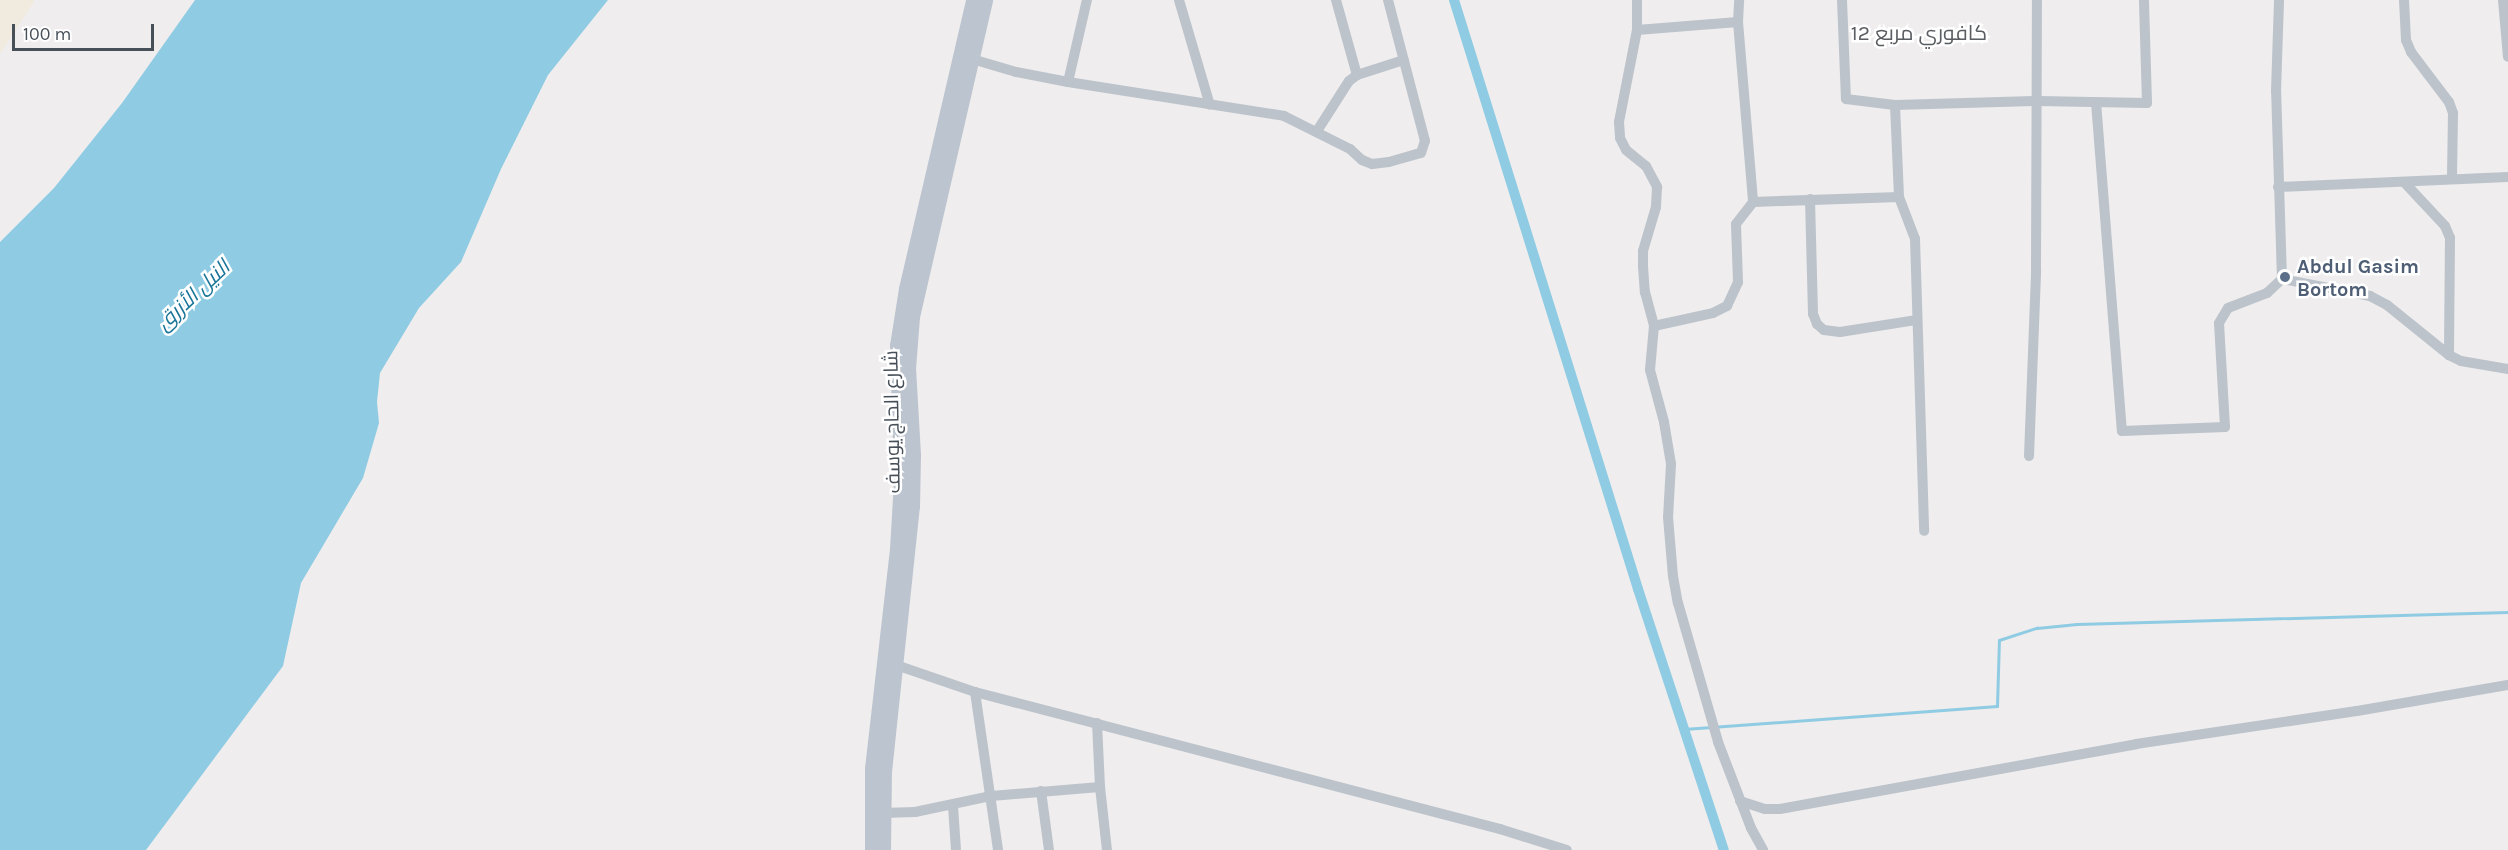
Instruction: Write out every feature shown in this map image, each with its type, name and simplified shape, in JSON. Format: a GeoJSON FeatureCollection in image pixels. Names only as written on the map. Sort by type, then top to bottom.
{"type":"FeatureCollection","features":[{"type":"Feature","properties":{"kind":"main road","name":"شارع الحاج يوسف"},"geometry":{"type":"LineString","coordinates":[[872,850],[871,788],[875,729],[897,550],[901,480],[897,346],[906,289],[973,0]]}},
{"type":"Feature","properties":{"kind":"main road","name":"شارع الحاج يوسف"},"geometry":{"type":"LineString","coordinates":[[884,850],[885,772],[913,507],[914,455],[909,369],[912,317],[986,0]]}},
{"type":"Feature","properties":{"kind":"street"},"geometry":{"type":"LineString","coordinates":[[1068,82],[1087,0]]}},
{"type":"Feature","properties":{"kind":"street"},"geometry":{"type":"LineString","coordinates":[[1179,0],[1210,105]]}},
{"type":"Feature","properties":{"kind":"street"},"geometry":{"type":"LineString","coordinates":[[1336,0],[1357,75]]}},
{"type":"Feature","properties":{"kind":"street"},"geometry":{"type":"LineString","coordinates":[[972,59],[1016,72],[1068,82],[1284,116],[1317,131],[1372,164],[1389,162],[1421,153],[1425,141],[1424,129],[1388,0]]}},
{"type":"Feature","properties":{"kind":"street"},"geometry":{"type":"LineString","coordinates":[[1637,0],[1637,30],[1621,112],[1620,138],[1626,150],[1646,166],[1657,187],[1656,207],[1643,251],[1643,266],[1654,326],[1650,370],[1664,422],[1671,464],[1668,517],[1673,576],[1678,603],[1712,719],[1740,801],[1763,850]]}},
{"type":"Feature","properties":{"kind":"street"},"geometry":{"type":"LineString","coordinates":[[1654,326],[1713,313],[1727,306],[1738,282],[1736,224],[1753,202],[1738,22],[1739,0]]}},
{"type":"Feature","properties":{"kind":"street"},"geometry":{"type":"LineString","coordinates":[[1842,0],[1846,99],[1895,105],[2038,101],[2147,103],[2144,0]]}},
{"type":"Feature","properties":{"kind":"street"},"geometry":{"type":"LineString","coordinates":[[2029,456],[2038,101],[2037,0]]}},
{"type":"Feature","properties":{"kind":"street"},"geometry":{"type":"LineString","coordinates":[[2097,102],[2122,430],[2224,427],[2219,323],[2228,308],[2267,293],[2282,279],[2276,92],[2279,0]]}},
{"type":"Feature","properties":{"kind":"street"},"geometry":{"type":"LineString","coordinates":[[2404,0],[2406,40],[2411,52],[2449,102],[2452,113],[2452,179]]}},
{"type":"Feature","properties":{"kind":"street"},"geometry":{"type":"LineString","coordinates":[[2503,0],[2508,57]]}},
{"type":"Feature","properties":{"kind":"street"},"geometry":{"type":"LineString","coordinates":[[1637,30],[1738,22]]}},
{"type":"Feature","properties":{"kind":"street"},"geometry":{"type":"LineString","coordinates":[[1317,131],[1337,98],[1357,75],[1404,60]]}},
{"type":"Feature","properties":{"kind":"street"},"geometry":{"type":"LineString","coordinates":[[1895,105],[1899,197],[1916,239],[1924,531]]}},
{"type":"Feature","properties":{"kind":"street"},"geometry":{"type":"LineString","coordinates":[[2278,187],[2508,177]]}},
{"type":"Feature","properties":{"kind":"street"},"geometry":{"type":"LineString","coordinates":[[2404,182],[2445,226],[2450,238],[2449,355]]}},
{"type":"Feature","properties":{"kind":"street"},"geometry":{"type":"LineString","coordinates":[[1753,202],[1899,197]]}},
{"type":"Feature","properties":{"kind":"street"},"geometry":{"type":"LineString","coordinates":[[1810,200],[1813,314],[1817,324],[1824,330],[1840,332],[1917,320]]}},
{"type":"Feature","properties":{"kind":"street"},"geometry":{"type":"LineString","coordinates":[[2282,279],[2379,300],[2449,355],[2461,361],[2508,369]]}},
{"type":"Feature","properties":{"kind":"street"},"geometry":{"type":"LineString","coordinates":[[896,665],[975,692],[1500,829],[1567,850]]}},
{"type":"Feature","properties":{"kind":"street"},"geometry":{"type":"LineString","coordinates":[[1740,801],[1765,809],[1780,809],[2136,744],[2357,711],[2508,685]]}},
{"type":"Feature","properties":{"kind":"street"},"geometry":{"type":"LineString","coordinates":[[975,692],[992,796],[998,850]]}},
{"type":"Feature","properties":{"kind":"street"},"geometry":{"type":"LineString","coordinates":[[1097,723],[1100,787],[1107,850]]}},
{"type":"Feature","properties":{"kind":"street"},"geometry":{"type":"LineString","coordinates":[[883,813],[915,812],[953,806],[992,796],[1100,787]]}},
{"type":"Feature","properties":{"kind":"street"},"geometry":{"type":"LineString","coordinates":[[1041,791],[1049,850]]}},
{"type":"Feature","properties":{"kind":"street"},"geometry":{"type":"LineString","coordinates":[[953,806],[956,850]]}},
{"type":"Feature","properties":{"kind":"sand"},"geometry":{"type":"Polygon","coordinates":[[[0,0],[35,0],[0,54],[0,0]]]}},
{"type":"Feature","properties":{"kind":"water","name":"النيل الأزرق"},"geometry":{"type":"Polygon","coordinates":[[[195,0],[608,0],[548,75],[501,169],[461,262],[419,308],[380,373],[377,402],[379,423],[363,478],[301,583],[283,666],[146,850],[0,850],[0,242],[54,188],[122,103],[195,0]]]}},
{"type":"Feature","properties":{"kind":"waterway"},"geometry":{"type":"LineString","coordinates":[[1454,0],[1638,589],[1724,850]]}},
{"type":"Feature","properties":{"kind":"waterway"},"geometry":{"type":"LineString","coordinates":[[1684,729],[1997,706],[1999,640],[2037,628],[2077,624],[2508,612]]}},
{"type":"Feature","properties":{"kind":"place","name":"Abdul Gasim Bortom"},"geometry":{"type":"Point","coordinates":[2285,277]}},
{"type":"Feature","properties":{"kind":"district","name":"كافوري مربع 12"},"geometry":{"type":"Point","coordinates":[1919,33]}}]}
